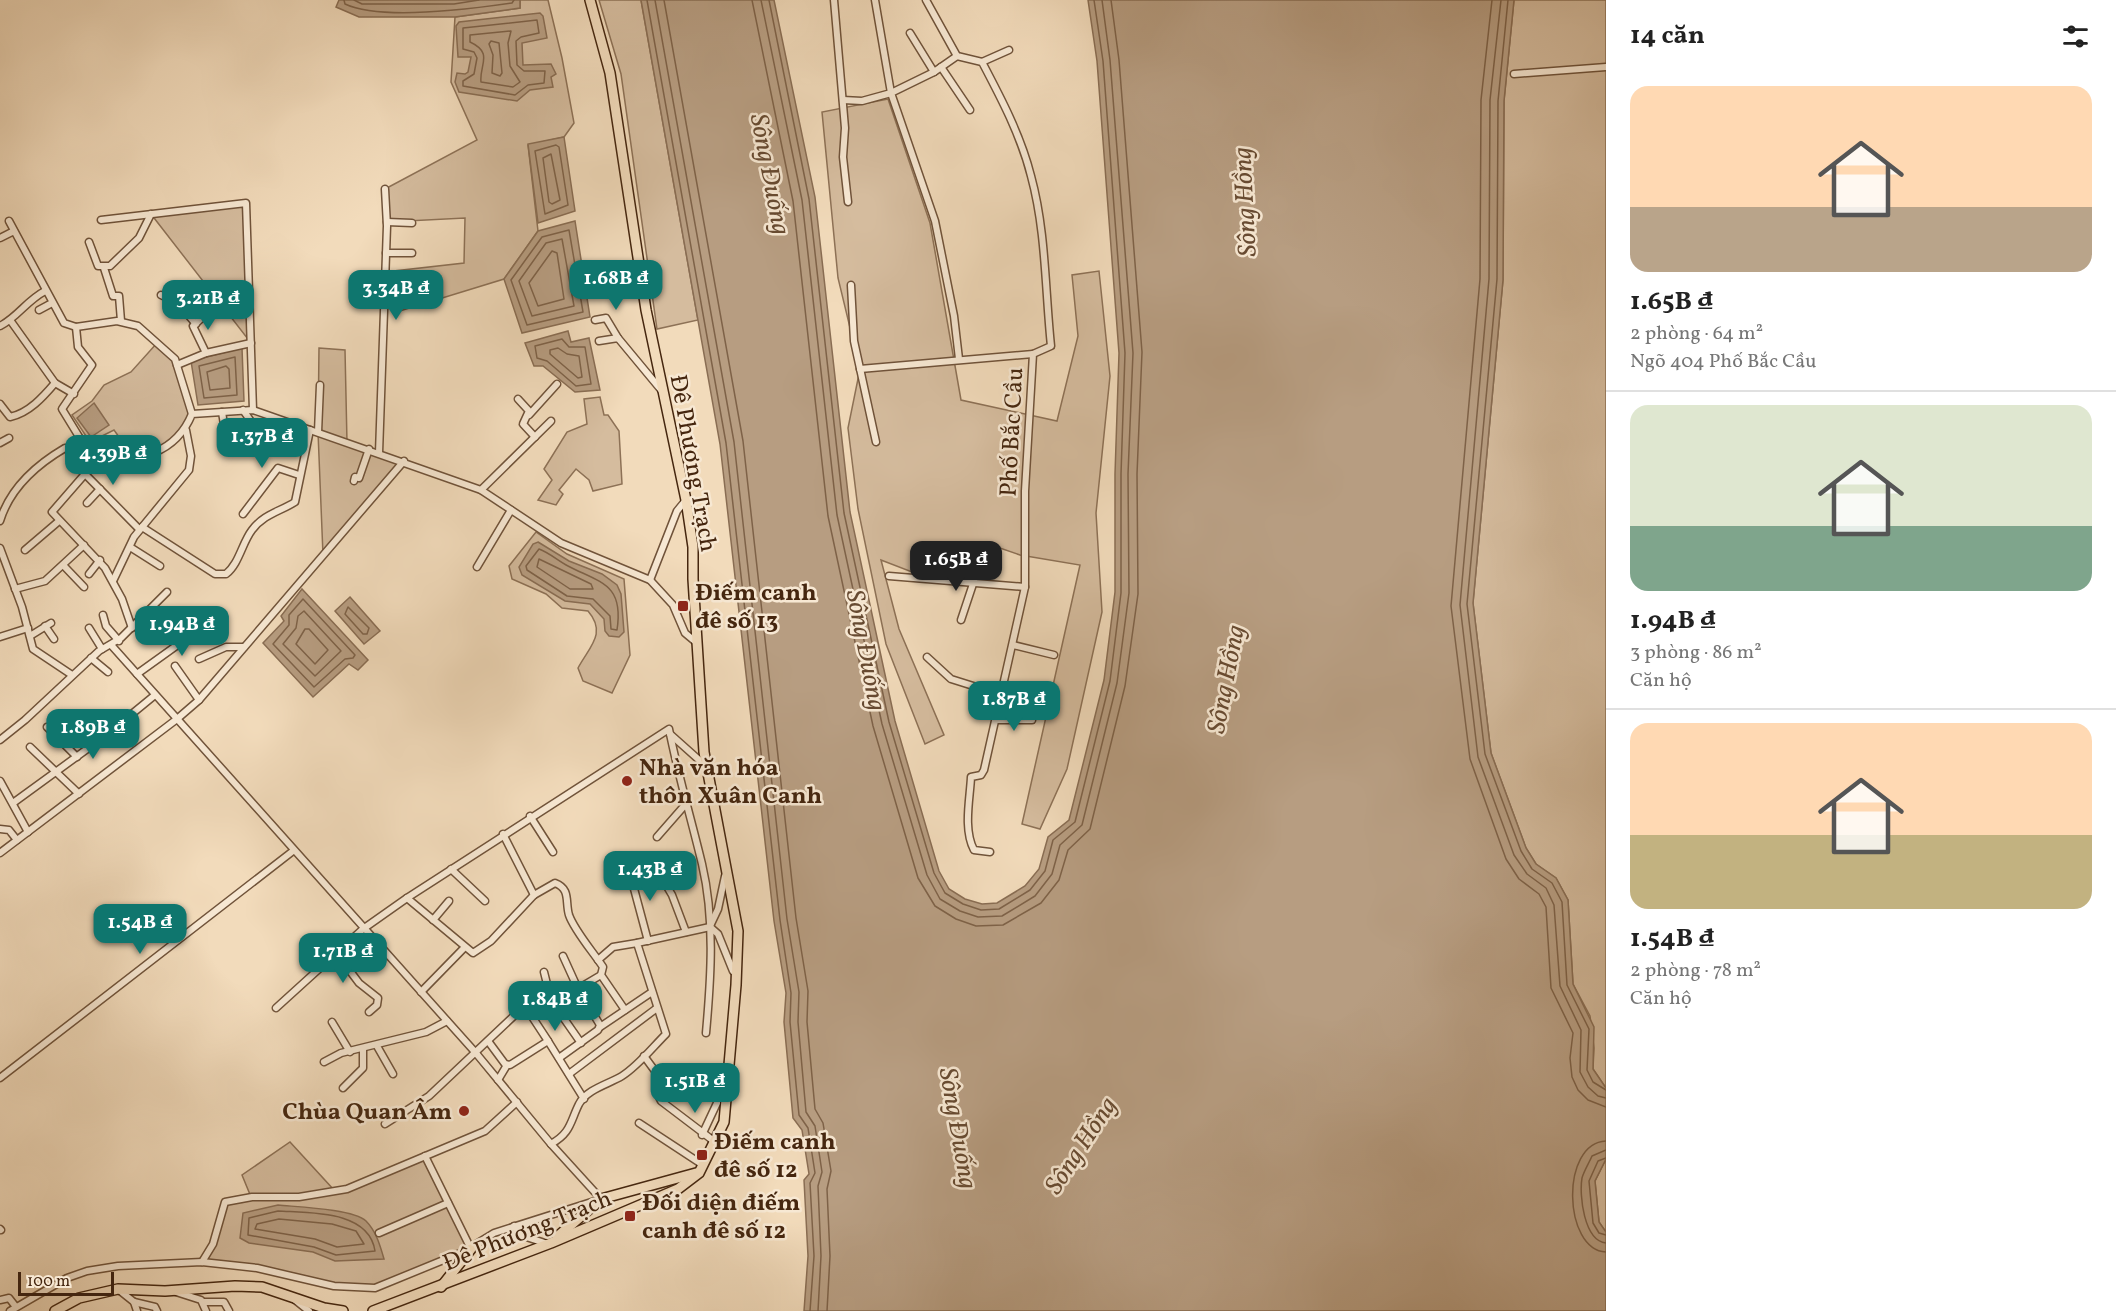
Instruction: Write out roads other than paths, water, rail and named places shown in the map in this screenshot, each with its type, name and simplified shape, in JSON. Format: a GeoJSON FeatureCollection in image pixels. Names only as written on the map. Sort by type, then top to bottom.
{"type":"FeatureCollection","features":[{"type":"Feature","properties":{"kind":"main road","name":"Đê Phương Trạch"},"geometry":{"type":"LineString","coordinates":[[373,1311],[550,1244],[678,1189],[701,1169],[724,1122],[727,1101],[727,1062],[736,986],[738,931],[707,767],[693,579],[693,547],[686,500],[646,310],[610,74],[590,0]]}},
{"type":"Feature","properties":{"kind":"main road"},"geometry":{"type":"LineString","coordinates":[[550,1244],[601,1199],[701,1169]]}},
{"type":"Feature","properties":{"kind":"main road"},"geometry":{"type":"LineString","coordinates":[[441,1287],[471,1249]]}},
{"type":"Feature","properties":{"kind":"main road"},"geometry":{"type":"LineString","coordinates":[[55,1311],[79,1298],[118,1289],[172,1290],[235,1286],[262,1287],[290,1295],[326,1310],[343,1311]]}},
{"type":"Feature","properties":{"kind":"street"},"geometry":{"type":"LineString","coordinates":[[834,0],[846,136],[843,157],[848,202]]}},
{"type":"Feature","properties":{"kind":"street"},"geometry":{"type":"LineString","coordinates":[[875,0],[891,93],[935,221],[954,316],[959,359]]}},
{"type":"Feature","properties":{"kind":"street"},"geometry":{"type":"LineString","coordinates":[[926,0],[957,56],[982,62],[1010,50]]}},
{"type":"Feature","properties":{"kind":"street"},"geometry":{"type":"LineString","coordinates":[[910,33],[934,72]]}},
{"type":"Feature","properties":{"kind":"street"},"geometry":{"type":"LineString","coordinates":[[843,100],[862,101],[891,93],[934,72],[957,56]]}},
{"type":"Feature","properties":{"kind":"street","name":"Phố Bắc Cầu"},"geometry":{"type":"LineString","coordinates":[[982,62],[1024,152],[1037,203],[1045,259],[1051,346],[1033,354],[1025,491],[1025,587],[984,771],[971,777],[968,829],[974,850],[990,852]]}},
{"type":"Feature","properties":{"kind":"street"},"geometry":{"type":"LineString","coordinates":[[941,67],[970,110]]}},
{"type":"Feature","properties":{"kind":"street"},"geometry":{"type":"LineString","coordinates":[[1514,74],[1606,67]]}},
{"type":"Feature","properties":{"kind":"street"},"geometry":{"type":"LineString","coordinates":[[380,453],[387,222],[385,189]]}},
{"type":"Feature","properties":{"kind":"street"},"geometry":{"type":"LineString","coordinates":[[101,220],[246,203],[253,410]]}},
{"type":"Feature","properties":{"kind":"street"},"geometry":{"type":"LineString","coordinates":[[104,268],[118,261],[129,250],[139,238],[152,214]]}},
{"type":"Feature","properties":{"kind":"street"},"geometry":{"type":"LineString","coordinates":[[9,221],[64,323],[76,327],[121,321],[138,326],[175,359],[192,414],[186,430],[170,444],[143,457],[80,465]]}},
{"type":"Feature","properties":{"kind":"street"},"geometry":{"type":"LineString","coordinates":[[387,222],[412,223]]}},
{"type":"Feature","properties":{"kind":"street"},"geometry":{"type":"LineString","coordinates":[[0,238],[14,231]]}},
{"type":"Feature","properties":{"kind":"street"},"geometry":{"type":"LineString","coordinates":[[89,242],[96,263],[104,268],[113,296],[119,296],[121,321]]}},
{"type":"Feature","properties":{"kind":"street"},"geometry":{"type":"LineString","coordinates":[[386,253],[412,253]]}},
{"type":"Feature","properties":{"kind":"street"},"geometry":{"type":"LineString","coordinates":[[851,285],[854,341],[876,442]]}},
{"type":"Feature","properties":{"kind":"street"},"geometry":{"type":"LineString","coordinates":[[0,326],[10,320],[25,303],[45,291]]}},
{"type":"Feature","properties":{"kind":"street"},"geometry":{"type":"LineString","coordinates":[[161,295],[178,303],[196,324]]}},
{"type":"Feature","properties":{"kind":"street"},"geometry":{"type":"LineString","coordinates":[[39,310],[52,303]]}},
{"type":"Feature","properties":{"kind":"street"},"geometry":{"type":"LineString","coordinates":[[206,353],[194,329],[203,317],[202,312],[211,305]]}},
{"type":"Feature","properties":{"kind":"street"},"geometry":{"type":"LineString","coordinates":[[595,320],[606,318],[618,338],[663,392]]}},
{"type":"Feature","properties":{"kind":"street"},"geometry":{"type":"LineString","coordinates":[[10,320],[55,383],[74,393]]}},
{"type":"Feature","properties":{"kind":"street"},"geometry":{"type":"LineString","coordinates":[[74,450],[81,440],[62,409],[92,365],[78,347],[76,327]]}},
{"type":"Feature","properties":{"kind":"street"},"geometry":{"type":"LineString","coordinates":[[599,341],[618,338]]}},
{"type":"Feature","properties":{"kind":"street"},"geometry":{"type":"LineString","coordinates":[[177,365],[206,353],[251,343]]}},
{"type":"Feature","properties":{"kind":"street"},"geometry":{"type":"LineString","coordinates":[[860,369],[1033,354]]}},
{"type":"Feature","properties":{"kind":"street"},"geometry":{"type":"LineString","coordinates":[[0,404],[10,417],[18,416],[55,383]]}},
{"type":"Feature","properties":{"kind":"street"},"geometry":{"type":"LineString","coordinates":[[535,436],[523,424],[557,384]]}},
{"type":"Feature","properties":{"kind":"street"},"geometry":{"type":"LineString","coordinates":[[318,432],[320,385]]}},
{"type":"Feature","properties":{"kind":"street"},"geometry":{"type":"LineString","coordinates":[[518,399],[529,411],[528,416]]}},
{"type":"Feature","properties":{"kind":"street"},"geometry":{"type":"LineString","coordinates":[[243,410],[264,440]]}},
{"type":"Feature","properties":{"kind":"street"},"geometry":{"type":"LineString","coordinates":[[192,414],[253,410],[482,490],[561,543],[651,580],[673,605],[685,633],[699,646]]}},
{"type":"Feature","properties":{"kind":"street"},"geometry":{"type":"LineString","coordinates":[[222,412],[226,437],[235,449]]}},
{"type":"Feature","properties":{"kind":"street"},"geometry":{"type":"LineString","coordinates":[[482,490],[551,420]]}},
{"type":"Feature","properties":{"kind":"street"},"geometry":{"type":"LineString","coordinates":[[113,581],[140,528],[189,470],[191,456],[186,430]]}},
{"type":"Feature","properties":{"kind":"street"},"geometry":{"type":"LineString","coordinates":[[74,450],[85,474],[140,528],[215,574],[226,574],[261,519],[295,502],[310,430]]}},
{"type":"Feature","properties":{"kind":"street"},"geometry":{"type":"LineString","coordinates":[[0,443],[9,438]]}},
{"type":"Feature","properties":{"kind":"street"},"geometry":{"type":"LineString","coordinates":[[0,521],[2,507],[23,479],[47,458],[64,448],[74,450]]}},
{"type":"Feature","properties":{"kind":"street"},"geometry":{"type":"LineString","coordinates":[[354,481],[355,477],[359,478],[369,449]]}},
{"type":"Feature","properties":{"kind":"street"},"geometry":{"type":"LineString","coordinates":[[0,853],[199,700],[404,461]]}},
{"type":"Feature","properties":{"kind":"street"},"geometry":{"type":"LineString","coordinates":[[243,514],[278,468],[299,475]]}},
{"type":"Feature","properties":{"kind":"street"},"geometry":{"type":"LineString","coordinates":[[85,474],[52,511],[59,521],[100,560],[113,581],[132,628]]}},
{"type":"Feature","properties":{"kind":"street"},"geometry":{"type":"LineString","coordinates":[[87,503],[100,489]]}},
{"type":"Feature","properties":{"kind":"street"},"geometry":{"type":"LineString","coordinates":[[651,580],[678,511],[686,500]]}},
{"type":"Feature","properties":{"kind":"street"},"geometry":{"type":"LineString","coordinates":[[477,567],[511,510]]}},
{"type":"Feature","properties":{"kind":"street"},"geometry":{"type":"LineString","coordinates":[[25,550],[59,521]]}},
{"type":"Feature","properties":{"kind":"street"},"geometry":{"type":"LineString","coordinates":[[15,589],[45,581],[84,545]]}},
{"type":"Feature","properties":{"kind":"street"},"geometry":{"type":"LineString","coordinates":[[130,547],[160,566]]}},
{"type":"Feature","properties":{"kind":"street"},"geometry":{"type":"LineString","coordinates":[[0,548],[2,562],[15,589],[36,652],[72,675]]}},
{"type":"Feature","properties":{"kind":"street"},"geometry":{"type":"LineString","coordinates":[[89,574],[100,560]]}},
{"type":"Feature","properties":{"kind":"street"},"geometry":{"type":"LineString","coordinates":[[63,566],[84,587]]}},
{"type":"Feature","properties":{"kind":"street"},"geometry":{"type":"LineString","coordinates":[[889,576],[974,581],[1025,587]]}},
{"type":"Feature","properties":{"kind":"street"},"geometry":{"type":"LineString","coordinates":[[962,620],[974,581]]}},
{"type":"Feature","properties":{"kind":"street"},"geometry":{"type":"LineString","coordinates":[[0,739],[42,705],[91,658],[102,649],[119,641],[167,592]]}},
{"type":"Feature","properties":{"kind":"street"},"geometry":{"type":"LineString","coordinates":[[103,615],[106,626],[119,641]]}},
{"type":"Feature","properties":{"kind":"street"},"geometry":{"type":"LineString","coordinates":[[30,636],[48,625],[54,639]]}},
{"type":"Feature","properties":{"kind":"street"},"geometry":{"type":"LineString","coordinates":[[137,674],[183,642],[172,627]]}},
{"type":"Feature","properties":{"kind":"street"},"geometry":{"type":"LineString","coordinates":[[0,637],[28,628]]}},
{"type":"Feature","properties":{"kind":"street"},"geometry":{"type":"LineString","coordinates":[[89,628],[102,649]]}},
{"type":"Feature","properties":{"kind":"street"},"geometry":{"type":"LineString","coordinates":[[1013,645],[1054,655]]}},
{"type":"Feature","properties":{"kind":"street"},"geometry":{"type":"LineString","coordinates":[[0,1300],[9,1298],[16,1310],[67,1278],[87,1271],[118,1266],[202,1262],[257,1268],[334,1286],[375,1288],[471,1249],[494,1233],[601,1199],[551,1144],[475,1052],[112,646]]}},
{"type":"Feature","properties":{"kind":"street"},"geometry":{"type":"LineString","coordinates":[[200,658],[226,647],[244,647]]}},
{"type":"Feature","properties":{"kind":"street"},"geometry":{"type":"LineString","coordinates":[[927,657],[951,679],[1002,695]]}},
{"type":"Feature","properties":{"kind":"street"},"geometry":{"type":"LineString","coordinates":[[91,658],[108,672]]}},
{"type":"Feature","properties":{"kind":"street"},"geometry":{"type":"LineString","coordinates":[[174,666],[199,700]]}},
{"type":"Feature","properties":{"kind":"street"},"geometry":{"type":"LineString","coordinates":[[13,803],[77,757],[155,695]]}},
{"type":"Feature","properties":{"kind":"street"},"geometry":{"type":"LineString","coordinates":[[996,720],[1032,720]]}},
{"type":"Feature","properties":{"kind":"street"},"geometry":{"type":"LineString","coordinates":[[48,726],[77,757]]}},
{"type":"Feature","properties":{"kind":"street"},"geometry":{"type":"LineString","coordinates":[[276,1008],[363,929],[530,816],[669,729],[685,805],[702,865],[710,927],[711,980],[706,1033]]}},
{"type":"Feature","properties":{"kind":"street"},"geometry":{"type":"LineString","coordinates":[[670,734],[707,767]]}},
{"type":"Feature","properties":{"kind":"street"},"geometry":{"type":"LineString","coordinates":[[30,747],[79,794]]}},
{"type":"Feature","properties":{"kind":"street"},"geometry":{"type":"LineString","coordinates":[[0,781],[28,832]]}},
{"type":"Feature","properties":{"kind":"street"},"geometry":{"type":"LineString","coordinates":[[657,837],[685,805]]}},
{"type":"Feature","properties":{"kind":"street"},"geometry":{"type":"LineString","coordinates":[[530,816],[553,852]]}},
{"type":"Feature","properties":{"kind":"street"},"geometry":{"type":"LineString","coordinates":[[0,829],[9,830],[17,840]]}},
{"type":"Feature","properties":{"kind":"street"},"geometry":{"type":"LineString","coordinates":[[503,834],[534,895]]}},
{"type":"Feature","properties":{"kind":"street"},"geometry":{"type":"LineString","coordinates":[[0,1078],[293,851]]}},
{"type":"Feature","properties":{"kind":"street"},"geometry":{"type":"LineString","coordinates":[[710,927],[722,897],[726,868]]}},
{"type":"Feature","properties":{"kind":"street"},"geometry":{"type":"LineString","coordinates":[[451,869],[485,901]]}},
{"type":"Feature","properties":{"kind":"street"},"geometry":{"type":"LineString","coordinates":[[610,870],[615,881],[630,873],[648,941]]}},
{"type":"Feature","properties":{"kind":"street"},"geometry":{"type":"LineString","coordinates":[[659,873],[672,895],[686,932]]}},
{"type":"Feature","properties":{"kind":"street"},"geometry":{"type":"LineString","coordinates":[[385,1124],[429,1096],[488,1041],[500,1026],[517,1013],[578,989],[601,975],[603,967],[569,914],[568,897],[561,885],[555,883],[534,895],[491,940],[473,953],[464,948],[407,898]]}},
{"type":"Feature","properties":{"kind":"street"},"geometry":{"type":"LineString","coordinates":[[433,920],[449,901]]}},
{"type":"Feature","properties":{"kind":"street"},"geometry":{"type":"LineString","coordinates":[[598,960],[613,947],[710,927]]}},
{"type":"Feature","properties":{"kind":"street"},"geometry":{"type":"LineString","coordinates":[[710,927],[718,934],[726,951],[736,986]]}},
{"type":"Feature","properties":{"kind":"street"},"geometry":{"type":"LineString","coordinates":[[551,1144],[559,1140],[573,1124],[580,1102],[597,1088],[624,1075],[666,1034],[637,943]]}},
{"type":"Feature","properties":{"kind":"street"},"geometry":{"type":"LineString","coordinates":[[421,992],[464,948]]}},
{"type":"Feature","properties":{"kind":"street"},"geometry":{"type":"LineString","coordinates":[[563,956],[600,1028]]}},
{"type":"Feature","properties":{"kind":"street"},"geometry":{"type":"LineString","coordinates":[[331,957],[347,967],[359,983],[378,998],[377,1005],[369,1012]]}},
{"type":"Feature","properties":{"kind":"street"},"geometry":{"type":"LineString","coordinates":[[544,972],[551,1000],[580,1043]]}},
{"type":"Feature","properties":{"kind":"street"},"geometry":{"type":"LineString","coordinates":[[601,975],[626,1010]]}},
{"type":"Feature","properties":{"kind":"street"},"geometry":{"type":"LineString","coordinates":[[559,1058],[652,992]]}},
{"type":"Feature","properties":{"kind":"street"},"geometry":{"type":"LineString","coordinates":[[569,1074],[657,1008]]}},
{"type":"Feature","properties":{"kind":"street"},"geometry":{"type":"LineString","coordinates":[[527,1009],[584,1099]]}},
{"type":"Feature","properties":{"kind":"street"},"geometry":{"type":"LineString","coordinates":[[332,1022],[350,1052]]}},
{"type":"Feature","properties":{"kind":"street"},"geometry":{"type":"LineString","coordinates":[[324,1062],[350,1052],[426,1032],[447,1022]]}},
{"type":"Feature","properties":{"kind":"street"},"geometry":{"type":"LineString","coordinates":[[488,1041],[507,1065]]}},
{"type":"Feature","properties":{"kind":"street"},"geometry":{"type":"LineString","coordinates":[[498,1080],[507,1065],[548,1041]]}},
{"type":"Feature","properties":{"kind":"street"},"geometry":{"type":"LineString","coordinates":[[377,1046],[393,1074]]}},
{"type":"Feature","properties":{"kind":"street"},"geometry":{"type":"LineString","coordinates":[[343,1088],[363,1068],[363,1049]]}},
{"type":"Feature","properties":{"kind":"street"},"geometry":{"type":"LineString","coordinates":[[644,1056],[670,1085],[674,1087],[688,1080]]}},
{"type":"Feature","properties":{"kind":"street"},"geometry":{"type":"LineString","coordinates":[[670,1085],[659,1096],[661,1101],[702,1135],[715,1142]]}},
{"type":"Feature","properties":{"kind":"street"},"geometry":{"type":"LineString","coordinates":[[202,1262],[213,1244],[225,1202],[252,1197],[299,1197],[347,1189],[485,1131],[517,1102]]}},
{"type":"Feature","properties":{"kind":"street"},"geometry":{"type":"LineString","coordinates":[[702,1135],[717,1103]]}},
{"type":"Feature","properties":{"kind":"street"},"geometry":{"type":"LineString","coordinates":[[639,1123],[701,1169]]}},
{"type":"Feature","properties":{"kind":"street"},"geometry":{"type":"LineString","coordinates":[[425,1156],[471,1249]]}},
{"type":"Feature","properties":{"kind":"street"},"geometry":{"type":"LineString","coordinates":[[379,1233],[448,1203]]}},
{"type":"Feature","properties":{"kind":"street"},"geometry":{"type":"LineString","coordinates":[[514,1226],[520,1235],[550,1244]]}},
{"type":"Feature","properties":{"kind":"street"},"geometry":{"type":"LineString","coordinates":[[118,1289],[134,1302],[155,1307],[157,1311]]}},
{"type":"Feature","properties":{"kind":"street"},"geometry":{"type":"LineString","coordinates":[[172,1290],[203,1302],[224,1302],[229,1311]]}},
{"type":"Feature","properties":{"kind":"street"},"geometry":{"type":"LineString","coordinates":[[290,1295],[309,1311]]}},
{"type":"Feature","properties":{"kind":"street"},"geometry":{"type":"LineString","coordinates":[[134,1302],[138,1311]]}},
{"type":"Feature","properties":{"kind":"street"},"geometry":{"type":"LineString","coordinates":[[203,1302],[206,1311]]}},
{"type":"Feature","properties":{"kind":"street"},"geometry":{"type":"LineString","coordinates":[[387,1311],[395,1304]]}},
{"type":"Feature","properties":{"kind":"water"},"geometry":{"type":"Polygon","coordinates":[[[339,0],[520,0],[520,8],[455,17],[359,17],[336,7],[339,0]]]}},
{"type":"Feature","properties":{"kind":"water"},"geometry":{"type":"Polygon","coordinates":[[[641,0],[774,0],[815,197],[850,512],[895,721],[939,871],[949,889],[965,899],[982,904],[997,903],[1025,886],[1039,869],[1048,837],[1069,820],[1104,680],[1115,592],[1115,474],[1119,353],[1097,61],[1088,0],[1514,0],[1504,101],[1503,280],[1473,603],[1491,753],[1526,848],[1536,864],[1556,878],[1568,900],[1573,984],[1594,1027],[1593,1069],[1606,1088],[1606,1159],[1595,1181],[1599,1222],[1606,1232],[1606,1311],[804,1311],[808,1256],[804,1180],[809,1174],[802,1130],[793,1118],[784,1022],[786,993],[774,921],[720,444],[641,0]]]}},
{"type":"Feature","properties":{"kind":"water"},"geometry":{"type":"Polygon","coordinates":[[[540,13],[543,16],[547,38],[522,43],[523,65],[551,64],[556,74],[551,77],[553,87],[530,90],[517,101],[459,92],[455,82],[457,73],[468,72],[471,57],[458,57],[456,26],[459,22],[540,13]]]}},
{"type":"Feature","properties":{"kind":"water"},"geometry":{"type":"Polygon","coordinates":[[[564,137],[575,211],[538,223],[528,144],[564,137]]]}},
{"type":"Feature","properties":{"kind":"water"},"geometry":{"type":"Polygon","coordinates":[[[575,221],[590,317],[522,333],[504,279],[538,231],[575,221]]]}},
{"type":"Feature","properties":{"kind":"water"},"geometry":{"type":"Polygon","coordinates":[[[568,331],[571,342],[589,338],[600,390],[575,392],[543,366],[534,366],[525,343],[568,331]]]}},
{"type":"Feature","properties":{"kind":"water"},"geometry":{"type":"Polygon","coordinates":[[[242,348],[244,401],[198,405],[191,361],[242,348]]]}},
{"type":"Feature","properties":{"kind":"water"},"geometry":{"type":"Polygon","coordinates":[[[94,403],[109,425],[91,437],[77,418],[94,403]]]}},
{"type":"Feature","properties":{"kind":"water"},"geometry":{"type":"Polygon","coordinates":[[[538,542],[569,561],[602,574],[617,585],[621,594],[624,632],[619,637],[609,636],[605,631],[604,619],[590,604],[565,601],[522,575],[519,567],[533,544],[538,542]]]}},
{"type":"Feature","properties":{"kind":"water"},"geometry":{"type":"Polygon","coordinates":[[[302,589],[368,660],[358,670],[349,664],[313,697],[263,643],[284,621],[281,616],[302,589]]]}},
{"type":"Feature","properties":{"kind":"water"},"geometry":{"type":"Polygon","coordinates":[[[350,597],[380,631],[364,644],[335,611],[350,597]]]}},
{"type":"Feature","properties":{"kind":"water"},"geometry":{"type":"Polygon","coordinates":[[[278,1205],[324,1209],[359,1217],[366,1221],[372,1229],[384,1259],[335,1261],[313,1252],[249,1243],[240,1238],[243,1213],[278,1205]]]}},
{"type":"Feature","properties":{"kind":"place","name":"Điếm canh đê số 13"},"geometry":{"type":"Point","coordinates":[683,606]}},
{"type":"Feature","properties":{"kind":"place","name":"Nhà văn hóa thôn Xuân Canh"},"geometry":{"type":"Point","coordinates":[627,781]}},
{"type":"Feature","properties":{"kind":"place","name":"Chùa Quan Âm"},"geometry":{"type":"Point","coordinates":[464,1111]}},
{"type":"Feature","properties":{"kind":"place","name":"Điếm canh đê số 12"},"geometry":{"type":"Point","coordinates":[702,1155]}},
{"type":"Feature","properties":{"kind":"place","name":"Đối diện điếm canh đê số 12"},"geometry":{"type":"Point","coordinates":[630,1216]}},
{"type":"Feature","properties":{"kind":"water label","name":"Sông Đuống"},"geometry":{"type":"Point","coordinates":[771,174]}},
{"type":"Feature","properties":{"kind":"water label","name":"Sông Hồng"},"geometry":{"type":"Point","coordinates":[1244,202]}},
{"type":"Feature","properties":{"kind":"water label","name":"Sông Đuống"},"geometry":{"type":"Point","coordinates":[867,650]}},
{"type":"Feature","properties":{"kind":"water label","name":"Sông Hồng"},"geometry":{"type":"Point","coordinates":[1225,679]}},
{"type":"Feature","properties":{"kind":"water label","name":"Sông Đuống"},"geometry":{"type":"Point","coordinates":[959,1128]}},
{"type":"Feature","properties":{"kind":"water label","name":"Sông Hồng"},"geometry":{"type":"Point","coordinates":[1080,1145]}}]}
